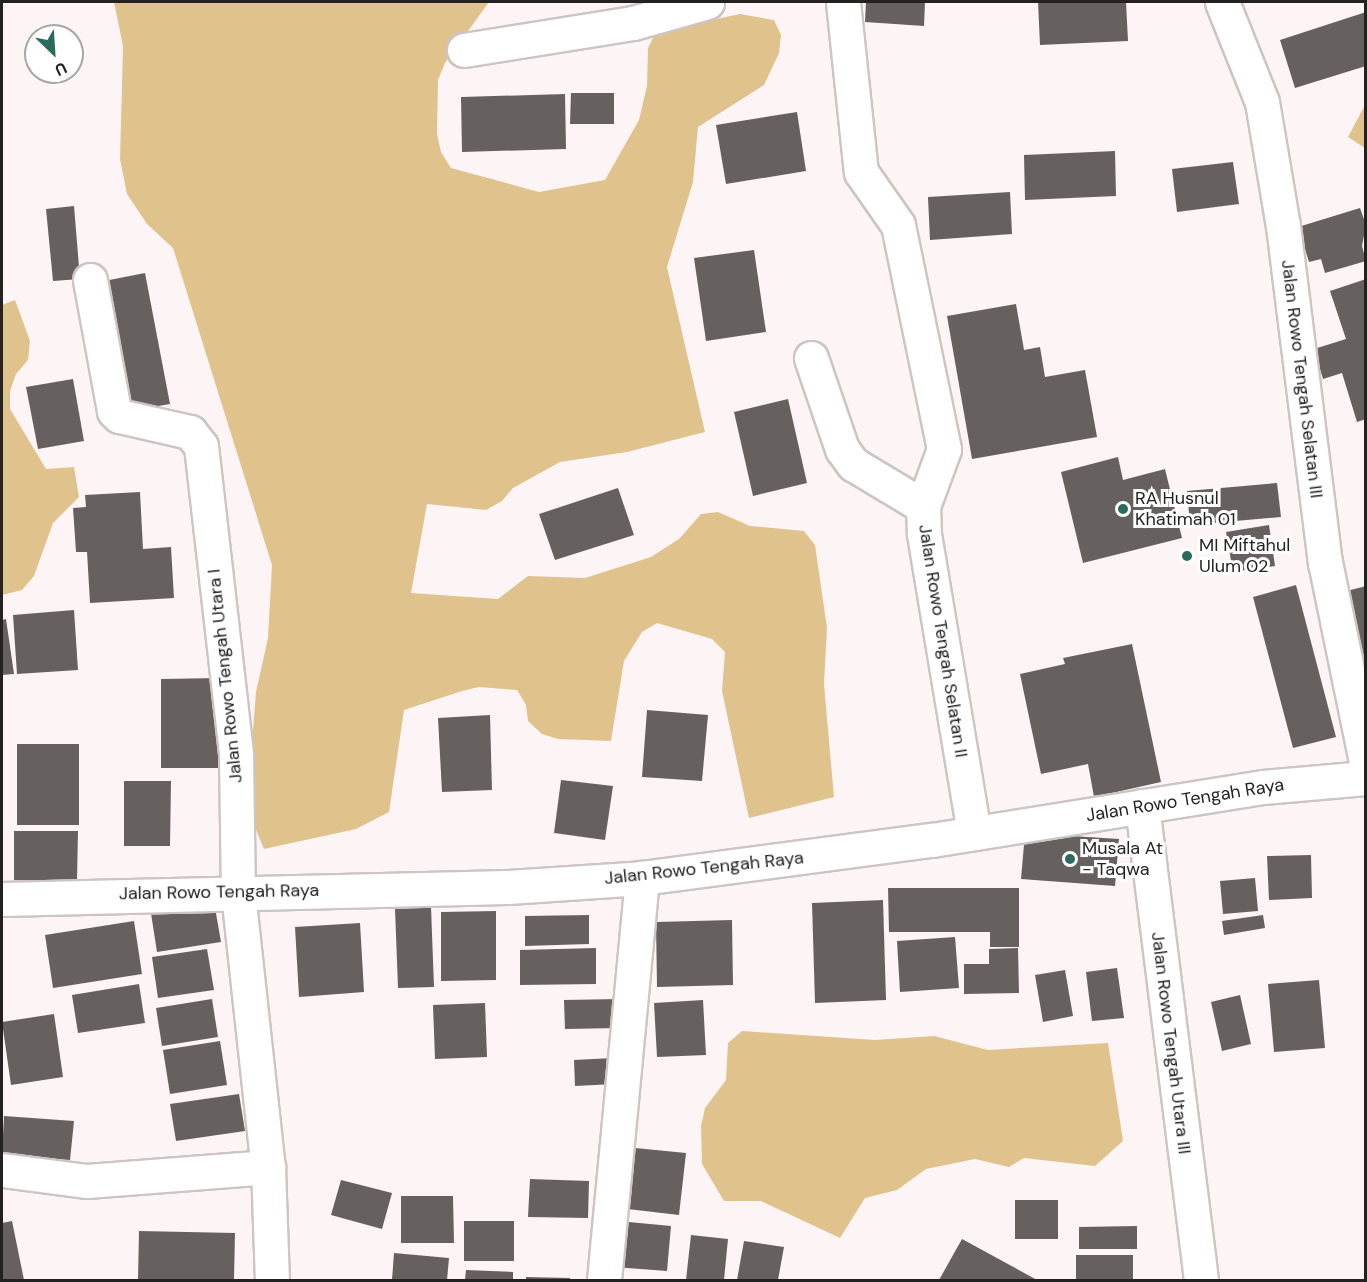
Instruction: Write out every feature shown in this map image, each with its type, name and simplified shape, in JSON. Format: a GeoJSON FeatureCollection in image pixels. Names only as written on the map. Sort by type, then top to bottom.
{"type":"FeatureCollection","features":[{"type":"Feature","properties":{"kind":"street"},"geometry":{"type":"LineString","coordinates":[[464,50],[633,23],[706,2]]}},
{"type":"Feature","properties":{"kind":"street","name":"Jalan Rowo Tengah Selatan II"},"geometry":{"type":"LineString","coordinates":[[843,2],[861,172],[898,225],[944,448],[922,506],[974,833]]}},
{"type":"Feature","properties":{"kind":"street","name":"Jalan Rowo Tengah Selatan III"},"geometry":{"type":"LineString","coordinates":[[1222,2],[1262,102],[1283,226],[1325,562],[1365,761]]}},
{"type":"Feature","properties":{"kind":"street","name":"Jalan Rowo Tengah Utara I"},"geometry":{"type":"LineString","coordinates":[[90,280],[114,411],[119,416],[190,432],[201,446],[236,755],[237,893],[268,1167],[272,1281]]}},
{"type":"Feature","properties":{"kind":"street"},"geometry":{"type":"LineString","coordinates":[[811,358],[842,449],[853,464],[922,506]]}},
{"type":"Feature","properties":{"kind":"street","name":"Jalan Rowo Tengah Raya"},"geometry":{"type":"LineString","coordinates":[[2,898],[508,887],[642,878],[974,833],[1263,787],[1365,778]]}},
{"type":"Feature","properties":{"kind":"street","name":"Jalan Rowo Tengah Utara III"},"geometry":{"type":"LineString","coordinates":[[1142,806],[1201,1281]]}},
{"type":"Feature","properties":{"kind":"street"},"geometry":{"type":"LineString","coordinates":[[604,1281],[642,878]]}},
{"type":"Feature","properties":{"kind":"street"},"geometry":{"type":"LineString","coordinates":[[2,1170],[87,1181],[268,1167]]}},
{"type":"Feature","properties":{"kind":"shaded area"},"geometry":{"type":"Polygon","coordinates":[[[114,2],[489,2],[445,63],[438,80],[437,134],[441,152],[451,168],[539,192],[605,180],[639,120],[647,86],[648,48],[656,32],[740,14],[774,20],[781,35],[779,53],[764,85],[698,127],[693,182],[667,267],[705,432],[627,452],[560,462],[513,488],[502,501],[486,510],[427,504],[411,593],[498,599],[528,576],[585,578],[651,557],[679,539],[701,514],[718,512],[750,526],[804,531],[815,545],[827,628],[824,684],[834,797],[749,818],[722,691],[725,652],[712,639],[657,623],[642,632],[624,661],[611,741],[558,739],[542,734],[528,721],[526,705],[517,690],[479,687],[462,691],[404,710],[389,812],[356,829],[264,849],[247,808],[256,692],[268,638],[272,565],[173,248],[147,224],[127,194],[120,159],[123,46],[114,2]]]}},
{"type":"Feature","properties":{"kind":"shaded area"},"geometry":{"type":"Polygon","coordinates":[[[1365,105],[1365,148],[1348,137],[1365,105]]]}},
{"type":"Feature","properties":{"kind":"shaded area"},"geometry":{"type":"Polygon","coordinates":[[[15,300],[30,341],[28,360],[16,374],[10,391],[10,409],[46,469],[74,467],[79,497],[53,523],[34,576],[22,590],[2,595],[2,305],[15,300]]]}},
{"type":"Feature","properties":{"kind":"shaded area"},"geometry":{"type":"Polygon","coordinates":[[[742,1031],[875,1040],[934,1036],[988,1050],[1108,1043],[1123,1141],[1095,1166],[1024,1158],[1009,1167],[975,1159],[926,1169],[897,1190],[865,1198],[840,1238],[761,1201],[724,1201],[702,1164],[701,1126],[705,1108],[726,1080],[728,1043],[742,1031]]]}},
{"type":"Feature","properties":{"kind":"building"},"geometry":{"type":"Polygon","coordinates":[[[866,2],[925,2],[924,26],[865,22],[866,2]]]}},
{"type":"Feature","properties":{"kind":"building"},"geometry":{"type":"Polygon","coordinates":[[[1038,2],[1126,2],[1128,41],[1040,45],[1038,2]]]}},
{"type":"Feature","properties":{"kind":"building"},"geometry":{"type":"Polygon","coordinates":[[[1366,12],[1366,66],[1295,88],[1280,40],[1366,12]]]}},
{"type":"Feature","properties":{"kind":"building"},"geometry":{"type":"Polygon","coordinates":[[[571,93],[614,93],[614,124],[570,124],[571,93]]]}},
{"type":"Feature","properties":{"kind":"building"},"geometry":{"type":"Polygon","coordinates":[[[565,94],[566,149],[462,152],[461,97],[565,94]]]}},
{"type":"Feature","properties":{"kind":"building"},"geometry":{"type":"Polygon","coordinates":[[[797,112],[806,171],[726,184],[716,125],[797,112]]]}},
{"type":"Feature","properties":{"kind":"building"},"geometry":{"type":"Polygon","coordinates":[[[1115,151],[1116,196],[1025,200],[1024,155],[1115,151]]]}},
{"type":"Feature","properties":{"kind":"building"},"geometry":{"type":"Polygon","coordinates":[[[1233,162],[1239,204],[1177,212],[1172,169],[1233,162]]]}},
{"type":"Feature","properties":{"kind":"building"},"geometry":{"type":"Polygon","coordinates":[[[1010,192],[1012,234],[930,240],[928,197],[1010,192]]]}},
{"type":"Feature","properties":{"kind":"building"},"geometry":{"type":"Polygon","coordinates":[[[74,206],[80,279],[53,281],[46,209],[74,206]]]}},
{"type":"Feature","properties":{"kind":"building"},"geometry":{"type":"Polygon","coordinates":[[[1360,208],[1366,225],[1362,246],[1366,261],[1325,273],[1321,259],[1309,262],[1298,227],[1360,208]]]}},
{"type":"Feature","properties":{"kind":"building"},"geometry":{"type":"Polygon","coordinates":[[[754,250],[766,332],[706,341],[694,258],[754,250]]]}},
{"type":"Feature","properties":{"kind":"building"},"geometry":{"type":"Polygon","coordinates":[[[145,273],[170,404],[123,412],[99,282],[145,273]]]}},
{"type":"Feature","properties":{"kind":"building"},"geometry":{"type":"Polygon","coordinates":[[[1366,279],[1366,419],[1357,422],[1342,373],[1323,379],[1314,349],[1346,339],[1330,291],[1366,279]]]}},
{"type":"Feature","properties":{"kind":"building"},"geometry":{"type":"Polygon","coordinates":[[[1016,304],[1024,350],[1040,347],[1045,377],[1085,370],[1097,437],[972,459],[947,316],[1016,304]]]}},
{"type":"Feature","properties":{"kind":"building"},"geometry":{"type":"Polygon","coordinates":[[[73,379],[84,441],[38,449],[26,387],[73,379]]]}},
{"type":"Feature","properties":{"kind":"building"},"geometry":{"type":"Polygon","coordinates":[[[788,399],[807,483],[753,496],[734,412],[788,399]]]}},
{"type":"Feature","properties":{"kind":"building","name":"RA Husnul Khatimah 01"},"geometry":{"type":"Polygon","coordinates":[[[1118,457],[1123,480],[1165,469],[1182,538],[1083,563],[1061,472],[1118,457]]]}},
{"type":"Feature","properties":{"kind":"building"},"geometry":{"type":"Polygon","coordinates":[[[1277,483],[1281,517],[1190,525],[1187,491],[1277,483]]]}},
{"type":"Feature","properties":{"kind":"building"},"geometry":{"type":"Polygon","coordinates":[[[618,488],[634,535],[555,560],[539,514],[618,488]]]}},
{"type":"Feature","properties":{"kind":"building"},"geometry":{"type":"Polygon","coordinates":[[[140,492],[143,549],[171,547],[174,598],[90,603],[87,552],[76,552],[73,508],[86,507],[85,495],[140,492]]]}},
{"type":"Feature","properties":{"kind":"building"},"geometry":{"type":"Polygon","coordinates":[[[1269,525],[1275,566],[1233,572],[1226,532],[1269,525]]]}},
{"type":"Feature","properties":{"kind":"building"},"geometry":{"type":"Polygon","coordinates":[[[1296,585],[1336,737],[1293,748],[1253,597],[1296,585]]]}},
{"type":"Feature","properties":{"kind":"building"},"geometry":{"type":"Polygon","coordinates":[[[1366,586],[1366,676],[1365,676],[1343,592],[1366,586]]]}},
{"type":"Feature","properties":{"kind":"building"},"geometry":{"type":"Polygon","coordinates":[[[74,610],[78,670],[17,674],[13,615],[74,610]]]}},
{"type":"Feature","properties":{"kind":"building"},"geometry":{"type":"Polygon","coordinates":[[[6,619],[14,674],[2,675],[2,620],[6,619]]]}},
{"type":"Feature","properties":{"kind":"building"},"geometry":{"type":"Polygon","coordinates":[[[1132,644],[1161,782],[1094,797],[1088,764],[1041,774],[1020,674],[1065,664],[1063,658],[1132,644]]]}},
{"type":"Feature","properties":{"kind":"building"},"geometry":{"type":"Polygon","coordinates":[[[219,678],[219,768],[161,768],[161,679],[219,678]]]}},
{"type":"Feature","properties":{"kind":"building"},"geometry":{"type":"Polygon","coordinates":[[[647,710],[708,715],[702,781],[642,777],[647,710]]]}},
{"type":"Feature","properties":{"kind":"building"},"geometry":{"type":"Polygon","coordinates":[[[490,715],[492,790],[442,792],[438,718],[490,715]]]}},
{"type":"Feature","properties":{"kind":"building"},"geometry":{"type":"Polygon","coordinates":[[[17,744],[79,744],[79,825],[17,825],[17,744]]]}},
{"type":"Feature","properties":{"kind":"building"},"geometry":{"type":"Polygon","coordinates":[[[561,780],[613,786],[605,840],[554,833],[561,780]]]}},
{"type":"Feature","properties":{"kind":"building"},"geometry":{"type":"Polygon","coordinates":[[[124,781],[171,781],[170,846],[124,846],[124,781]]]}},
{"type":"Feature","properties":{"kind":"building"},"geometry":{"type":"Polygon","coordinates":[[[14,831],[78,831],[77,880],[14,880],[14,831]]]}},
{"type":"Feature","properties":{"kind":"building","name":"Musala At - Taqwa"},"geometry":{"type":"Polygon","coordinates":[[[1025,833],[1119,839],[1115,886],[1021,879],[1025,833]]]}},
{"type":"Feature","properties":{"kind":"building"},"geometry":{"type":"Polygon","coordinates":[[[1311,855],[1312,898],[1269,900],[1267,856],[1311,855]]]}},
{"type":"Feature","properties":{"kind":"building"},"geometry":{"type":"Polygon","coordinates":[[[1255,878],[1258,911],[1223,914],[1220,881],[1255,878]]]}},
{"type":"Feature","properties":{"kind":"building"},"geometry":{"type":"Polygon","coordinates":[[[888,888],[1019,888],[1019,947],[990,947],[990,932],[889,932],[888,888]]]}},
{"type":"Feature","properties":{"kind":"building"},"geometry":{"type":"Polygon","coordinates":[[[213,896],[221,942],[157,952],[150,907],[213,896]]]}},
{"type":"Feature","properties":{"kind":"building"},"geometry":{"type":"Polygon","coordinates":[[[883,900],[886,1000],[815,1003],[812,903],[883,900]]]}},
{"type":"Feature","properties":{"kind":"building"},"geometry":{"type":"Polygon","coordinates":[[[431,907],[434,987],[398,988],[395,909],[431,907]]]}},
{"type":"Feature","properties":{"kind":"building"},"geometry":{"type":"Polygon","coordinates":[[[496,911],[496,980],[441,981],[441,912],[496,911]]]}},
{"type":"Feature","properties":{"kind":"building"},"geometry":{"type":"Polygon","coordinates":[[[589,915],[589,944],[525,946],[525,916],[589,915]]]}},
{"type":"Feature","properties":{"kind":"building"},"geometry":{"type":"Polygon","coordinates":[[[1263,915],[1265,928],[1224,935],[1222,921],[1263,915]]]}},
{"type":"Feature","properties":{"kind":"building"},"geometry":{"type":"Polygon","coordinates":[[[732,920],[733,985],[657,987],[656,922],[732,920]]]}},
{"type":"Feature","properties":{"kind":"building"},"geometry":{"type":"Polygon","coordinates":[[[134,921],[142,974],[53,988],[45,935],[134,921]]]}},
{"type":"Feature","properties":{"kind":"building"},"geometry":{"type":"Polygon","coordinates":[[[360,923],[364,992],[299,997],[295,927],[360,923]]]}},
{"type":"Feature","properties":{"kind":"building"},"geometry":{"type":"Polygon","coordinates":[[[955,937],[959,988],[900,992],[897,941],[955,937]]]}},
{"type":"Feature","properties":{"kind":"building"},"geometry":{"type":"Polygon","coordinates":[[[596,948],[596,984],[520,985],[520,950],[596,948]]]}},
{"type":"Feature","properties":{"kind":"building"},"geometry":{"type":"Polygon","coordinates":[[[1018,948],[1019,993],[964,994],[964,964],[989,964],[989,949],[1018,948]]]}},
{"type":"Feature","properties":{"kind":"building"},"geometry":{"type":"Polygon","coordinates":[[[207,949],[214,990],[158,998],[152,957],[207,949]]]}},
{"type":"Feature","properties":{"kind":"building"},"geometry":{"type":"Polygon","coordinates":[[[1117,968],[1124,1018],[1092,1021],[1086,972],[1117,968]]]}},
{"type":"Feature","properties":{"kind":"building"},"geometry":{"type":"Polygon","coordinates":[[[1065,970],[1073,1016],[1043,1022],[1035,975],[1065,970]]]}},
{"type":"Feature","properties":{"kind":"building"},"geometry":{"type":"Polygon","coordinates":[[[1319,980],[1325,1048],[1274,1052],[1268,984],[1319,980]]]}},
{"type":"Feature","properties":{"kind":"building"},"geometry":{"type":"Polygon","coordinates":[[[139,984],[145,1023],[78,1033],[72,995],[139,984]]]}},
{"type":"Feature","properties":{"kind":"building"},"geometry":{"type":"Polygon","coordinates":[[[1240,995],[1251,1044],[1222,1051],[1211,1002],[1240,995]]]}},
{"type":"Feature","properties":{"kind":"building"},"geometry":{"type":"Polygon","coordinates":[[[212,999],[218,1037],[162,1046],[156,1008],[212,999]]]}},
{"type":"Feature","properties":{"kind":"building"},"geometry":{"type":"Polygon","coordinates":[[[619,999],[620,1028],[565,1029],[564,1000],[619,999]]]}},
{"type":"Feature","properties":{"kind":"building"},"geometry":{"type":"Polygon","coordinates":[[[703,1000],[706,1055],[657,1057],[654,1003],[703,1000]]]}},
{"type":"Feature","properties":{"kind":"building"},"geometry":{"type":"Polygon","coordinates":[[[485,1003],[487,1057],[435,1059],[433,1005],[485,1003]]]}},
{"type":"Feature","properties":{"kind":"building"},"geometry":{"type":"Polygon","coordinates":[[[54,1014],[63,1077],[11,1085],[2,1022],[54,1014]]]}},
{"type":"Feature","properties":{"kind":"building"},"geometry":{"type":"Polygon","coordinates":[[[220,1041],[227,1085],[170,1094],[163,1050],[220,1041]]]}},
{"type":"Feature","properties":{"kind":"building"},"geometry":{"type":"Polygon","coordinates":[[[613,1058],[615,1084],[575,1086],[574,1060],[613,1058]]]}},
{"type":"Feature","properties":{"kind":"building"},"geometry":{"type":"Polygon","coordinates":[[[239,1094],[245,1131],[176,1141],[170,1104],[239,1094]]]}},
{"type":"Feature","properties":{"kind":"building"},"geometry":{"type":"Polygon","coordinates":[[[4,1116],[74,1121],[70,1160],[2,1155],[4,1116]]]}},
{"type":"Feature","properties":{"kind":"building"},"geometry":{"type":"Polygon","coordinates":[[[625,1147],[686,1153],[679,1215],[619,1208],[625,1147]]]}},
{"type":"Feature","properties":{"kind":"building"},"geometry":{"type":"Polygon","coordinates":[[[530,1179],[589,1181],[588,1218],[528,1217],[530,1179]]]}},
{"type":"Feature","properties":{"kind":"building"},"geometry":{"type":"Polygon","coordinates":[[[341,1180],[392,1193],[382,1229],[331,1215],[341,1180]]]}},
{"type":"Feature","properties":{"kind":"building"},"geometry":{"type":"Polygon","coordinates":[[[401,1196],[453,1196],[454,1243],[401,1243],[401,1196]]]}},
{"type":"Feature","properties":{"kind":"building"},"geometry":{"type":"Polygon","coordinates":[[[1015,1200],[1058,1200],[1058,1239],[1015,1239],[1015,1200]]]}},
{"type":"Feature","properties":{"kind":"building"},"geometry":{"type":"Polygon","coordinates":[[[12,1221],[24,1280],[2,1280],[2,1223],[12,1221]]]}},
{"type":"Feature","properties":{"kind":"building"},"geometry":{"type":"Polygon","coordinates":[[[464,1221],[514,1221],[514,1261],[464,1261],[464,1221]]]}},
{"type":"Feature","properties":{"kind":"building"},"geometry":{"type":"Polygon","coordinates":[[[618,1221],[671,1226],[667,1271],[614,1267],[618,1221]]]}},
{"type":"Feature","properties":{"kind":"building"},"geometry":{"type":"Polygon","coordinates":[[[1137,1226],[1137,1249],[1079,1249],[1079,1227],[1137,1226]]]}},
{"type":"Feature","properties":{"kind":"building"},"geometry":{"type":"Polygon","coordinates":[[[139,1231],[235,1233],[234,1280],[138,1280],[139,1231]]]}},
{"type":"Feature","properties":{"kind":"building"},"geometry":{"type":"Polygon","coordinates":[[[691,1235],[728,1239],[724,1280],[686,1280],[691,1235]]]}},
{"type":"Feature","properties":{"kind":"building"},"geometry":{"type":"Polygon","coordinates":[[[962,1239],[1037,1280],[939,1280],[962,1239]]]}},
{"type":"Feature","properties":{"kind":"building"},"geometry":{"type":"Polygon","coordinates":[[[744,1241],[784,1247],[778,1280],[737,1280],[744,1241]]]}},
{"type":"Feature","properties":{"kind":"building"},"geometry":{"type":"Polygon","coordinates":[[[394,1253],[449,1258],[447,1280],[392,1280],[394,1253]]]}},
{"type":"Feature","properties":{"kind":"building"},"geometry":{"type":"Polygon","coordinates":[[[1076,1255],[1133,1255],[1133,1280],[1076,1280],[1076,1255]]]}},
{"type":"Feature","properties":{"kind":"building"},"geometry":{"type":"Polygon","coordinates":[[[466,1270],[513,1272],[513,1280],[465,1280],[466,1270]]]}},
{"type":"Feature","properties":{"kind":"building"},"geometry":{"type":"Polygon","coordinates":[[[526,1277],[570,1278],[570,1280],[526,1280],[526,1277]]]}},
{"type":"Feature","properties":{"kind":"place","name":"RA Husnul Khatimah 01"},"geometry":{"type":"Point","coordinates":[1123,509]}},
{"type":"Feature","properties":{"kind":"place","name":"MI Miftahul Ulum 02"},"geometry":{"type":"Point","coordinates":[1187,556]}},
{"type":"Feature","properties":{"kind":"place","name":"Musala At - Taqwa"},"geometry":{"type":"Point","coordinates":[1070,859]}}]}
